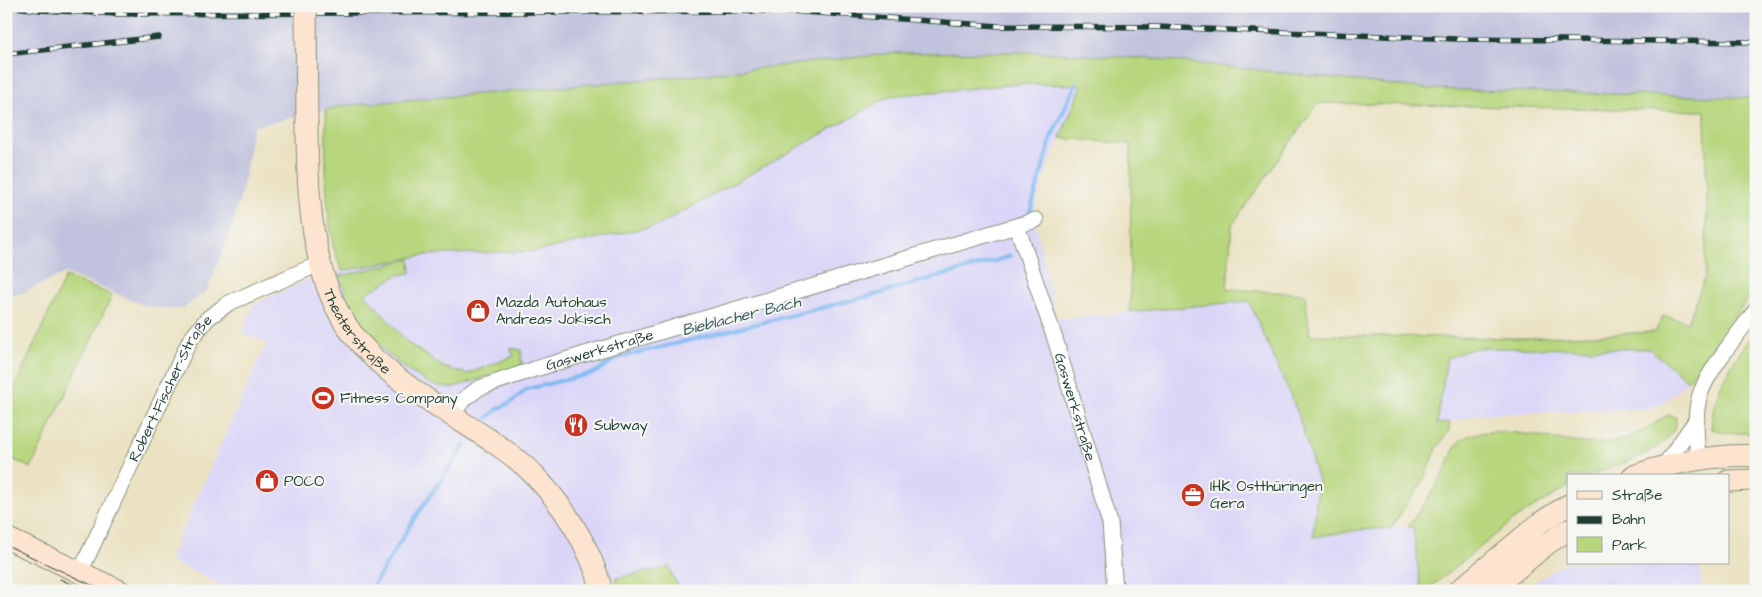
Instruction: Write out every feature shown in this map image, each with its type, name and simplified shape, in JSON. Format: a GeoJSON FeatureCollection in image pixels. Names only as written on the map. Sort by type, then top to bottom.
{"type":"FeatureCollection","features":[{"type":"Feature","properties":{"kind":"main road","name":"Theaterstraße"},"geometry":{"type":"LineString","coordinates":[[306,6],[309,195],[321,264],[332,298],[343,320],[357,340],[388,371],[412,390],[506,452],[543,485],[581,539],[592,560],[602,591]]}},
{"type":"Feature","properties":{"kind":"main road"},"geometry":{"type":"LineString","coordinates":[[1639,474],[1662,467],[1699,468],[1725,457],[1756,456]]}},
{"type":"Feature","properties":{"kind":"main road"},"geometry":{"type":"LineString","coordinates":[[1730,480],[1756,480]]}},
{"type":"Feature","properties":{"kind":"main road"},"geometry":{"type":"LineString","coordinates":[[1458,591],[1540,523],[1567,507]]}},
{"type":"Feature","properties":{"kind":"main road"},"geometry":{"type":"LineString","coordinates":[[1490,591],[1541,549],[1567,531]]}},
{"type":"Feature","properties":{"kind":"main road"},"geometry":{"type":"LineString","coordinates":[[6,538],[120,591]]}},
{"type":"Feature","properties":{"kind":"street","name":"Gaswerkstraße"},"geometry":{"type":"LineString","coordinates":[[452,415],[463,400],[479,388],[514,376],[1036,220]]}},
{"type":"Feature","properties":{"kind":"street","name":"Gaswerkstraße"},"geometry":{"type":"LineString","coordinates":[[1017,226],[1055,339],[1109,518],[1115,591]]}},
{"type":"Feature","properties":{"kind":"street","name":"Robert-Fischer-Straße"},"geometry":{"type":"LineString","coordinates":[[80,572],[190,340],[208,318],[229,303],[321,264]]}},
{"type":"Feature","properties":{"kind":"street"},"geometry":{"type":"LineString","coordinates":[[1699,468],[1697,420],[1699,398],[1710,373],[1756,310]]}},
{"type":"Feature","properties":{"kind":"street"},"geometry":{"type":"LineString","coordinates":[[1662,467],[1697,420]]}},
{"type":"Feature","properties":{"kind":"shaded area"},"geometry":{"type":"Polygon","coordinates":[[[6,6],[1756,6],[1756,98],[1430,89],[1155,59],[1033,52],[895,53],[698,75],[341,106],[253,127],[242,191],[230,233],[207,291],[182,309],[148,307],[65,273],[20,294],[6,294],[6,6]]]}},
{"type":"Feature","properties":{"kind":"shaded area"},"geometry":{"type":"Polygon","coordinates":[[[1018,84],[1082,85],[1048,167],[1033,212],[1056,319],[1249,301],[1297,411],[1318,481],[1313,537],[1359,530],[1413,527],[1421,591],[667,591],[678,589],[669,567],[616,578],[585,588],[585,591],[233,591],[169,560],[267,342],[242,333],[254,304],[317,276],[425,255],[538,251],[659,225],[890,96],[1018,84]]]}},
{"type":"Feature","properties":{"kind":"shaded area"},"geometry":{"type":"Polygon","coordinates":[[[1474,348],[1650,349],[1688,381],[1663,403],[1649,409],[1480,414],[1437,425],[1447,358],[1474,348]]]}},
{"type":"Feature","properties":{"kind":"shaded area"},"geometry":{"type":"Polygon","coordinates":[[[1567,561],[1567,564],[1700,564],[1701,591],[1523,591],[1567,561]]]}},
{"type":"Feature","properties":{"kind":"green space"},"geometry":{"type":"Polygon","coordinates":[[[1033,52],[1155,59],[1430,89],[1756,98],[1756,287],[1688,381],[1650,349],[1475,348],[1447,358],[1437,424],[1450,422],[1449,430],[1437,448],[1423,481],[1391,528],[1359,530],[1313,537],[1318,481],[1297,411],[1249,301],[1130,312],[1131,144],[1060,138],[1082,85],[1018,84],[890,96],[659,225],[538,251],[425,255],[342,271],[337,258],[330,228],[327,195],[326,110],[341,106],[698,75],[895,53],[1033,52]],[[1318,103],[1232,225],[1227,289],[1305,294],[1310,335],[1520,338],[1655,332],[1663,316],[1688,322],[1705,277],[1707,214],[1705,111],[1318,103]]]}},
{"type":"Feature","properties":{"kind":"green space"},"geometry":{"type":"Polygon","coordinates":[[[410,259],[411,273],[398,275],[365,294],[408,343],[443,367],[467,374],[514,356],[510,348],[521,350],[522,366],[451,388],[432,385],[407,370],[389,355],[367,333],[350,308],[340,276],[410,259]]]}},
{"type":"Feature","properties":{"kind":"green space"},"geometry":{"type":"Polygon","coordinates":[[[65,277],[112,295],[31,468],[6,456],[6,406],[65,277]]]}},
{"type":"Feature","properties":{"kind":"green space"},"geometry":{"type":"Polygon","coordinates":[[[1756,331],[1756,434],[1724,432],[1711,429],[1715,401],[1725,377],[1756,331]]]}},
{"type":"Feature","properties":{"kind":"green space"},"geometry":{"type":"Polygon","coordinates":[[[1671,415],[1676,418],[1674,428],[1669,437],[1660,445],[1638,457],[1593,474],[1567,474],[1567,488],[1516,518],[1426,591],[1421,591],[1413,527],[1408,527],[1437,485],[1459,442],[1469,436],[1483,432],[1499,432],[1581,443],[1612,442],[1633,435],[1671,415]]]}},
{"type":"Feature","properties":{"kind":"green space"},"geometry":{"type":"Polygon","coordinates":[[[669,567],[679,589],[619,591],[616,578],[669,567]]]}},
{"type":"Feature","properties":{"kind":"waterway","name":"Bieblacher Bach"},"geometry":{"type":"LineString","coordinates":[[1030,212],[1052,136],[1076,84]]}},
{"type":"Feature","properties":{"kind":"waterway","name":"Bieblacher Bach"},"geometry":{"type":"LineString","coordinates":[[487,418],[527,389],[594,373],[617,358],[882,293],[1010,256]]}},
{"type":"Feature","properties":{"kind":"waterway","name":"Bieblacher Bach"},"geometry":{"type":"LineString","coordinates":[[370,591],[414,519],[465,445]]}},
{"type":"Feature","properties":{"kind":"tram line"},"geometry":{"type":"LineString","coordinates":[[6,545],[104,591]]}},
{"type":"Feature","properties":{"kind":"tram line"},"geometry":{"type":"LineString","coordinates":[[60,579],[86,591]]}},
{"type":"Feature","properties":{"kind":"railway"},"geometry":{"type":"LineString","coordinates":[[6,6],[40,10],[117,14],[790,11],[999,26],[1156,27],[1456,39],[1756,42]]}},
{"type":"Feature","properties":{"kind":"railway"},"geometry":{"type":"LineString","coordinates":[[6,54],[159,37]]}},
{"type":"Feature","properties":{"kind":"place","name":"Mazda Autohaus Andreas Jokisch"},"geometry":{"type":"Point","coordinates":[478,311]}},
{"type":"Feature","properties":{"kind":"place","name":"Fitness Company"},"geometry":{"type":"Point","coordinates":[323,398]}},
{"type":"Feature","properties":{"kind":"place","name":"Subway"},"geometry":{"type":"Point","coordinates":[576,425]}},
{"type":"Feature","properties":{"kind":"place","name":"POCO"},"geometry":{"type":"Point","coordinates":[267,481]}},
{"type":"Feature","properties":{"kind":"place","name":"IHK Ostthüringen Gera"},"geometry":{"type":"Point","coordinates":[1193,495]}}]}
